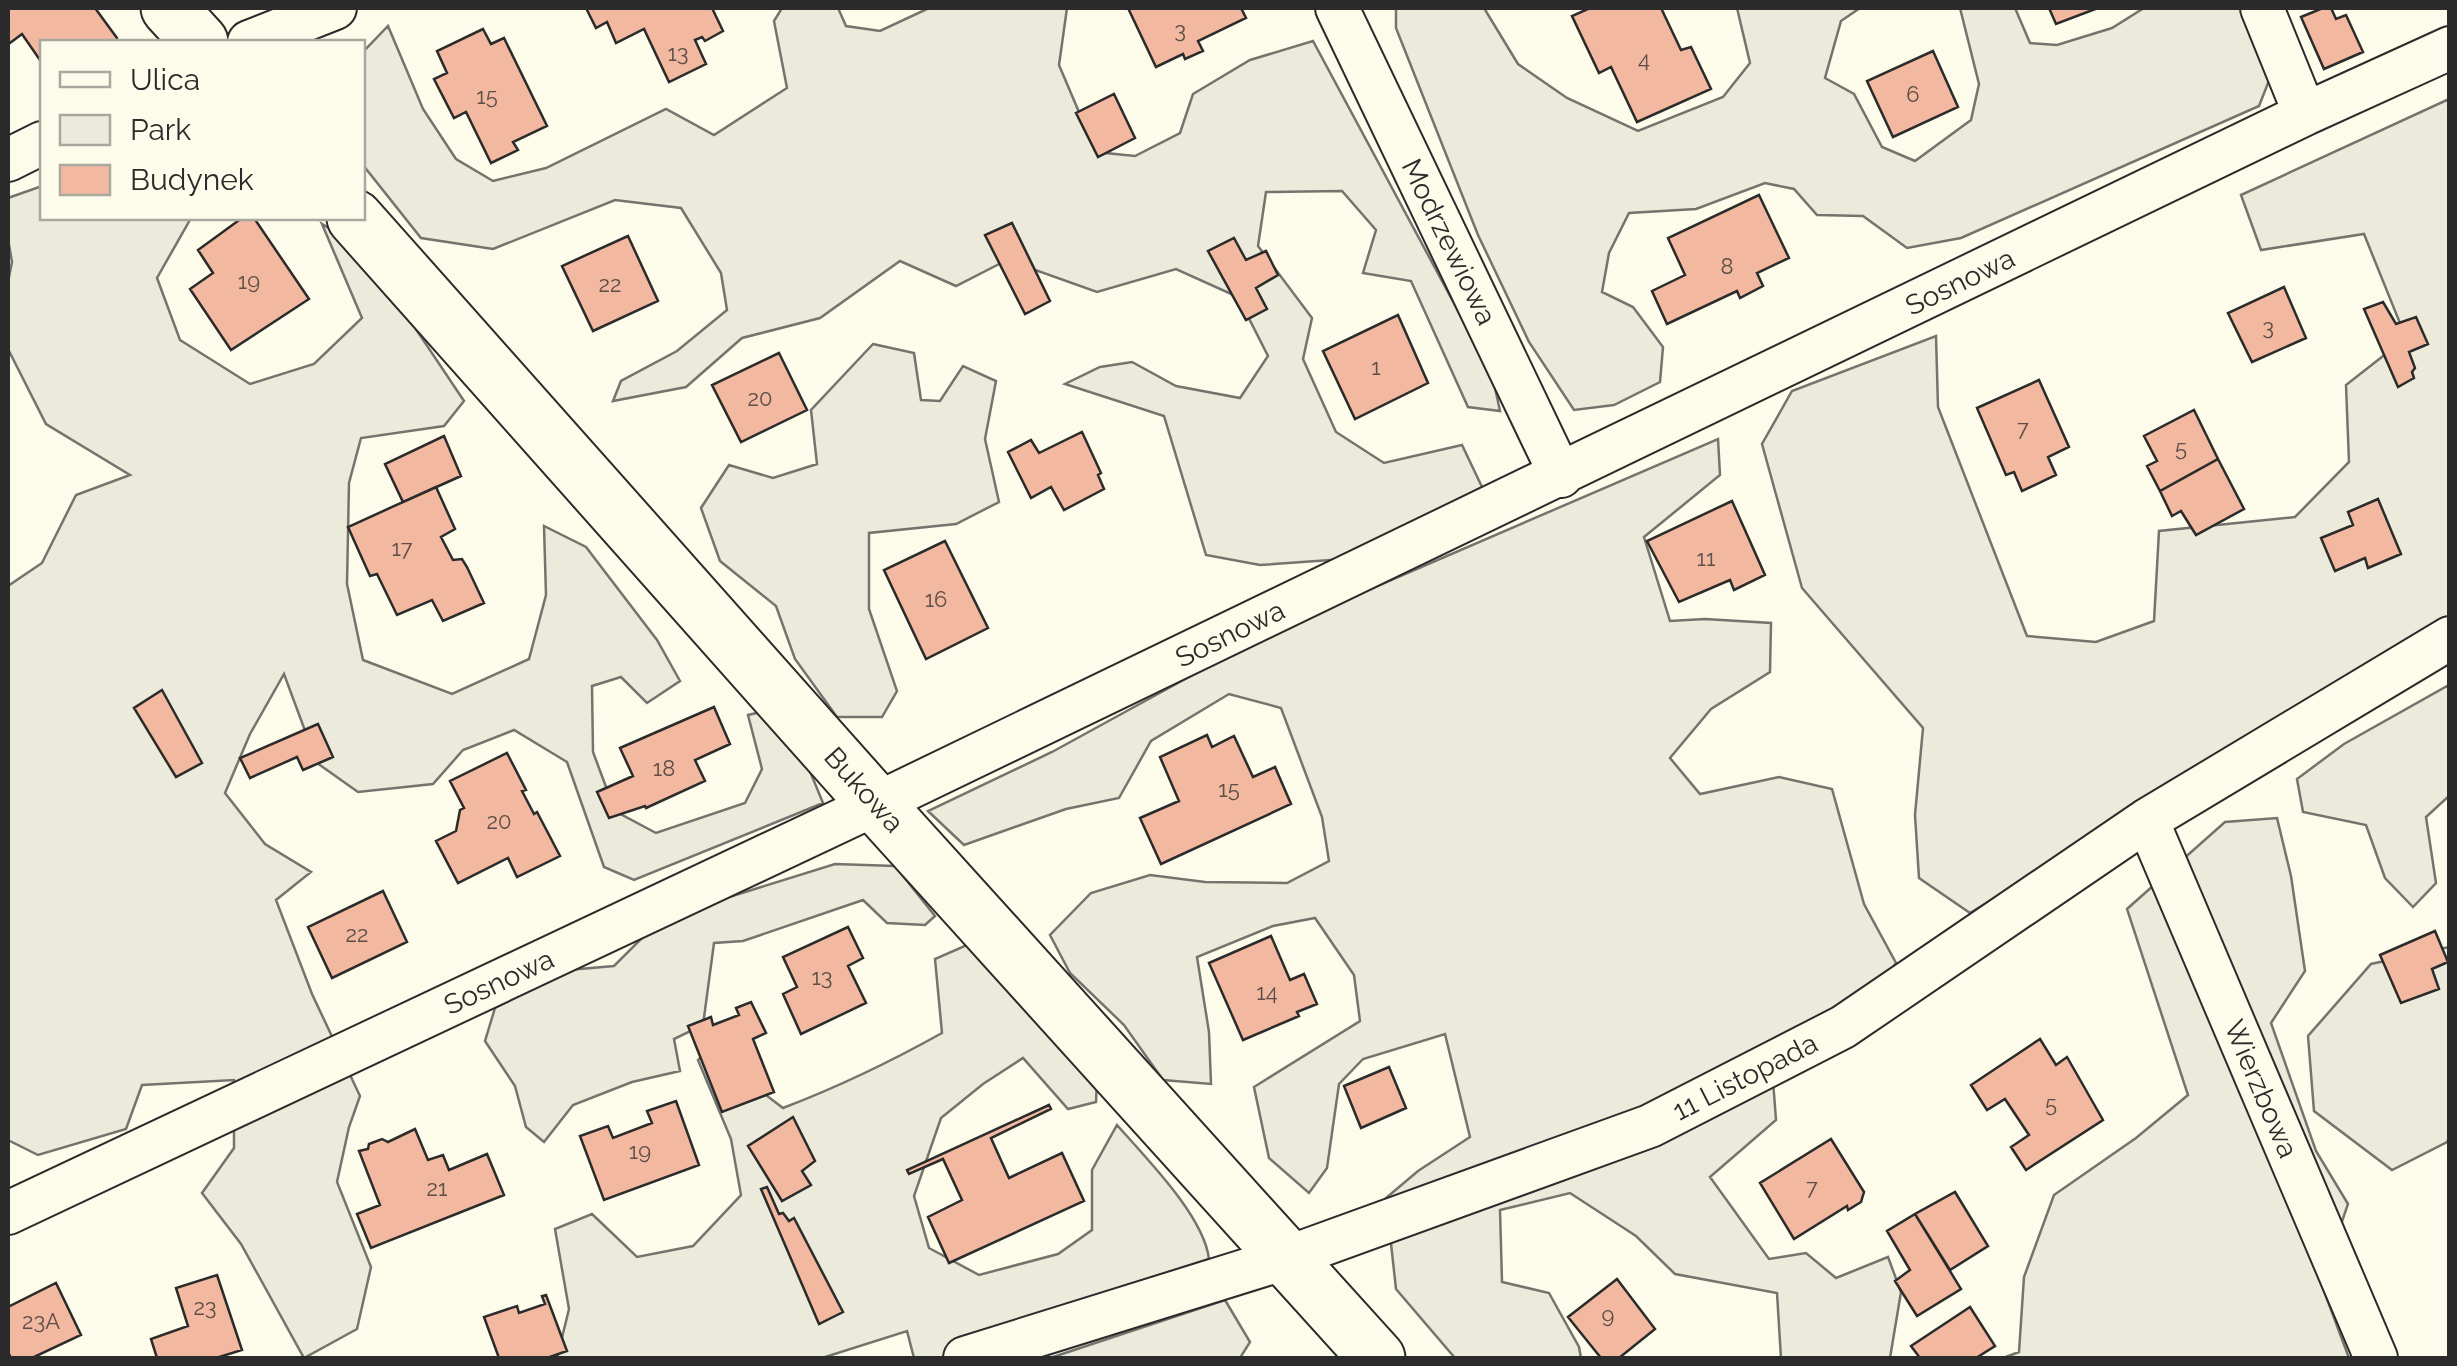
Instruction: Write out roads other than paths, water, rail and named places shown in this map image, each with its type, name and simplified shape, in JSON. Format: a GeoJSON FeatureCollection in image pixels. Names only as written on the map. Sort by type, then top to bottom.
{"type":"FeatureCollection","features":[{"type":"Feature","properties":{"kind":"street"},"geometry":{"type":"LineString","coordinates":[[169,8],[198,40]]}},
{"type":"Feature","properties":{"kind":"street"},"geometry":{"type":"LineString","coordinates":[[254,40],[335,8]]}},
{"type":"Feature","properties":{"kind":"street","name":"Modrzewiowa"},"geometry":{"type":"LineString","coordinates":[[1337,8],[1561,476]]}},
{"type":"Feature","properties":{"kind":"street"},"geometry":{"type":"LineString","coordinates":[[2262,8],[2305,114]]}},
{"type":"Feature","properties":{"kind":"street","name":"Sosnowa"},"geometry":{"type":"LineString","coordinates":[[8,1213],[876,804],[2305,114],[2450,48]]}},
{"type":"Feature","properties":{"kind":"street"},"geometry":{"type":"LineString","coordinates":[[8,160],[40,144]]}},
{"type":"Feature","properties":{"kind":"street","name":"Bukowa"},"geometry":{"type":"LineString","coordinates":[[357,220],[876,804],[1377,1358]]}},
{"type":"Feature","properties":{"kind":"street","name":"11 Listopada"},"geometry":{"type":"LineString","coordinates":[[965,1358],[1286,1258],[1650,1126],[1843,1027],[2147,820],[2450,638]]}},
{"type":"Feature","properties":{"kind":"street","name":"Wierzbowa"},"geometry":{"type":"LineString","coordinates":[[2147,820],[2376,1358]]}}]}
